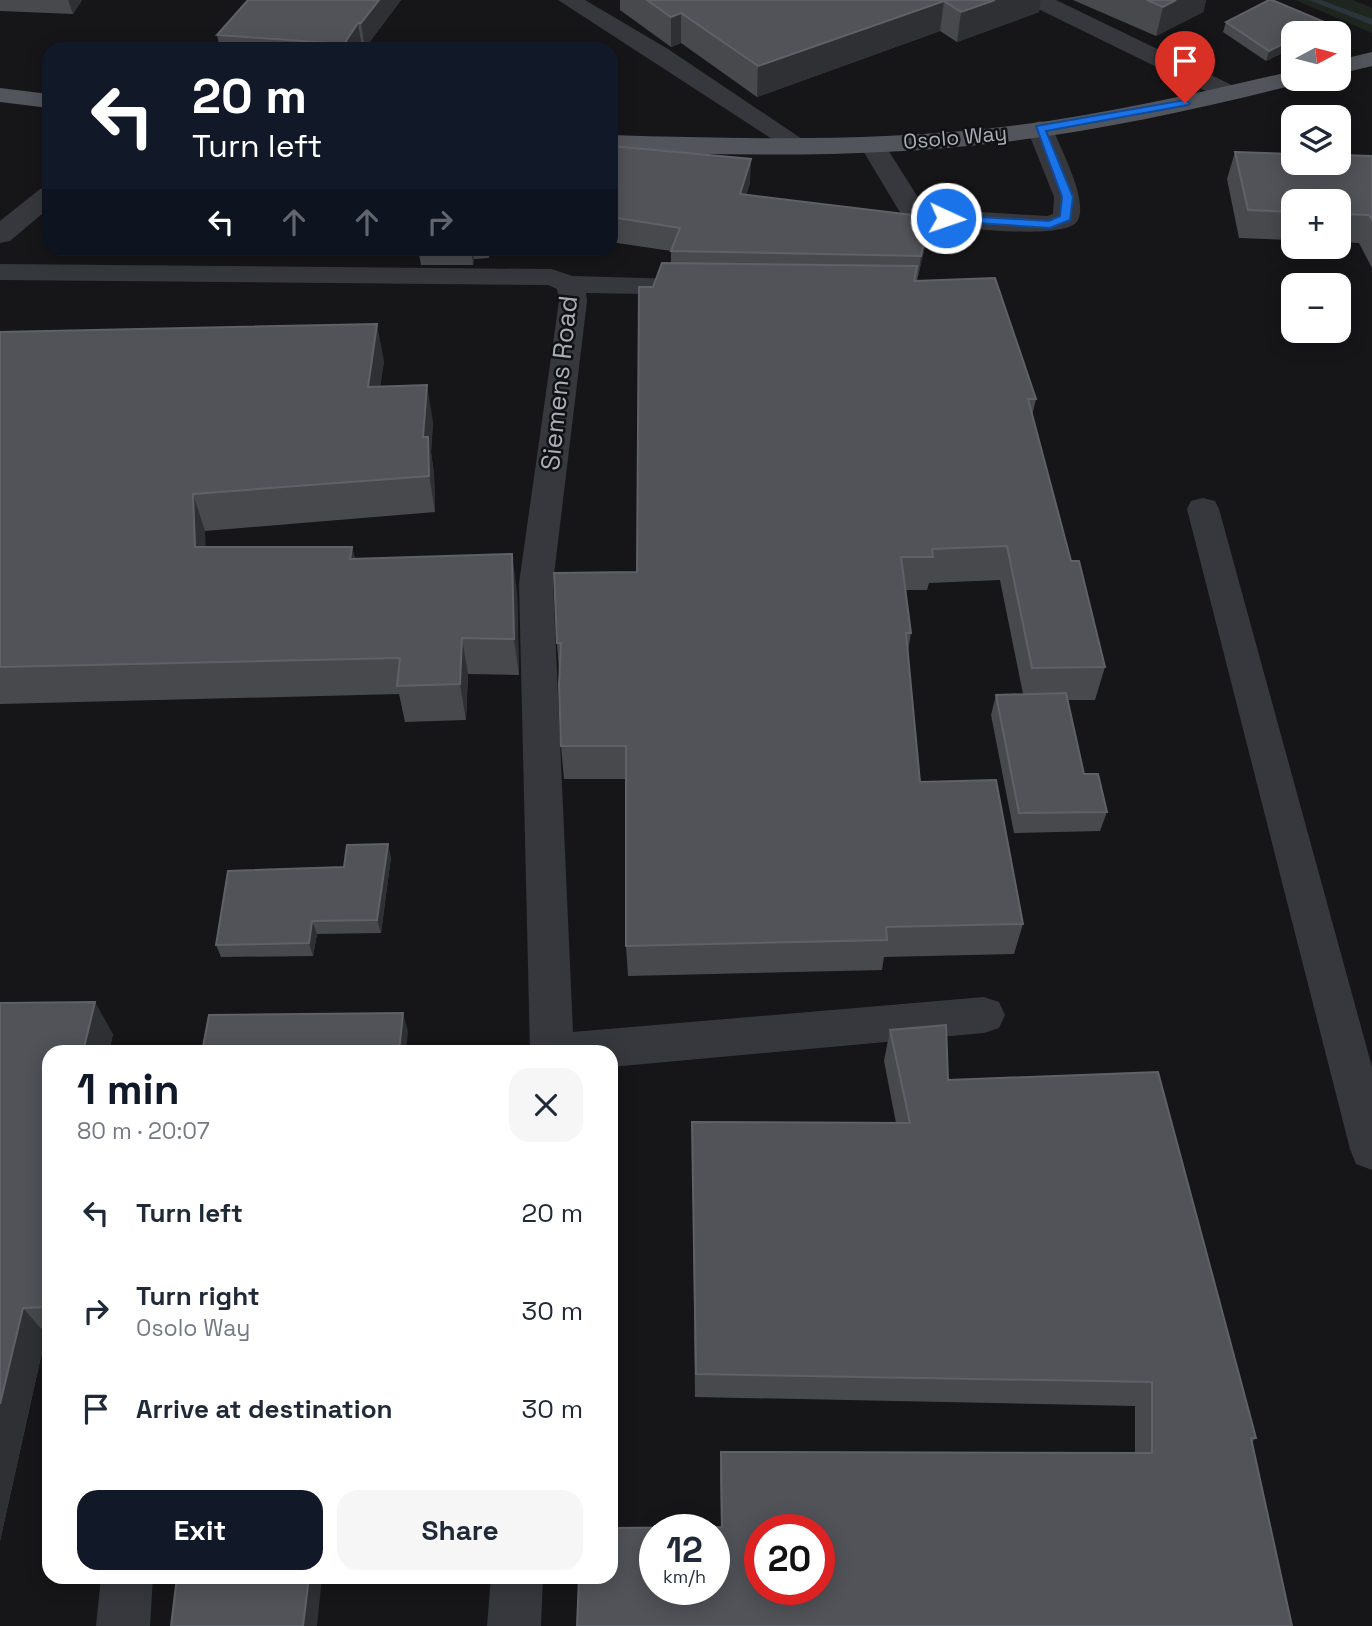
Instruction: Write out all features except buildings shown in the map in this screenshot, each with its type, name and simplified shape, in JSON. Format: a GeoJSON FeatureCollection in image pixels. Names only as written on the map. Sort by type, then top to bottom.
{"type":"FeatureCollection","features":[{"type":"Feature","properties":{"kind":"main road","name":"Osolo Way"},"geometry":{"type":"LineString","coordinates":[[618,143],[801,147],[961,139],[1163,108],[1281,81]]}},
{"type":"Feature","properties":{"kind":"main road"},"geometry":{"type":"LineString","coordinates":[[0,95],[42,100]]}},
{"type":"Feature","properties":{"kind":"street"},"geometry":{"type":"LineString","coordinates":[[569,0],[660,54],[801,147]]}},
{"type":"Feature","properties":{"kind":"street"},"geometry":{"type":"LineString","coordinates":[[1038,0],[1229,93]]}},
{"type":"Feature","properties":{"kind":"street"},"geometry":{"type":"LineString","coordinates":[[872,144],[911,208],[946,218],[1050,224],[1066,218],[1067,197],[1040,129]]}},
{"type":"Feature","properties":{"kind":"street"},"geometry":{"type":"LineString","coordinates":[[0,235],[42,201]]}},
{"type":"Feature","properties":{"kind":"street","name":"Siemens Road"},"geometry":{"type":"LineString","coordinates":[[0,272],[551,277],[570,284],[573,301],[536,583],[552,1045]]}},
{"type":"Feature","properties":{"kind":"street"},"geometry":{"type":"LineString","coordinates":[[570,284],[732,286]]}},
{"type":"Feature","properties":{"kind":"street"},"geometry":{"type":"LineString","coordinates":[[1203,509],[1372,1149]]}},
{"type":"Feature","properties":{"kind":"street"},"geometry":{"type":"LineString","coordinates":[[618,1047],[984,1015]]}},
{"type":"Feature","properties":{"kind":"street"},"geometry":{"type":"LineString","coordinates":[[123,1626],[126,1584]]}},
{"type":"Feature","properties":{"kind":"street"},"geometry":{"type":"LineString","coordinates":[[514,1626],[517,1584]]}},
{"type":"Feature","properties":{"kind":"shaded area"},"geometry":{"type":"Polygon","coordinates":[[[1295,0],[1353,0],[1372,8],[1372,33],[1351,24],[1351,21],[1344,21],[1295,0]]]}},
{"type":"Feature","properties":{"kind":"waterway"},"geometry":{"type":"LineString","coordinates":[[1313,0],[1372,22]]}},
{"type":"Feature","properties":{"kind":"route"},"geometry":{"type":"LineString","coordinates":[[946,218],[1050,224],[1066,218],[1067,197],[1040,129],[1185,103]]}}]}
